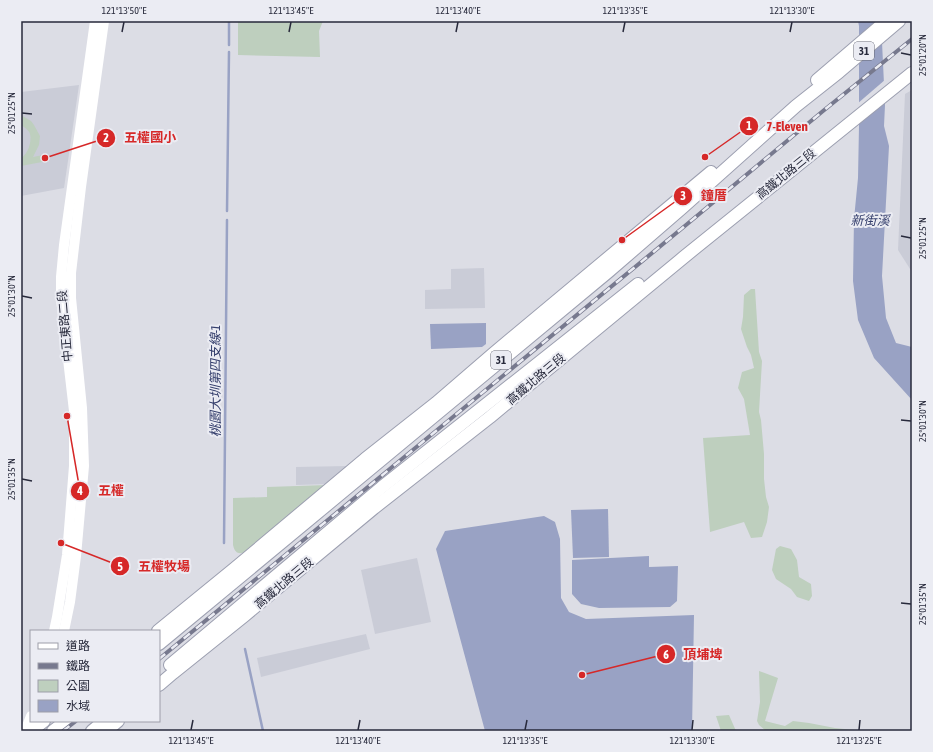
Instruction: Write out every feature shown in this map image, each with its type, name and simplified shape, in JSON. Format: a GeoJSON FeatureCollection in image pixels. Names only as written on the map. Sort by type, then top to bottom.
{"type":"FeatureCollection","features":[{"type":"Feature","properties":{"kind":"main road","name":"中正東路二段"},"geometry":{"type":"LineString","coordinates":[[54,630],[66,555],[74,466],[74,411],[61,299],[61,277],[64,245],[96,21]]}},
{"type":"Feature","properties":{"kind":"main road","name":"中正東路二段"},"geometry":{"type":"LineString","coordinates":[[64,630],[70,602],[76,556],[84,466],[82,408],[71,298],[71,273],[83,172],[104,21]]}},
{"type":"Feature","properties":{"kind":"main road","name":"31"},"geometry":{"type":"LineString","coordinates":[[160,643],[621,260],[682,208],[840,66],[887,26],[898,21]]}},
{"type":"Feature","properties":{"kind":"main road","name":"高鐵北路三段"},"geometry":{"type":"LineString","coordinates":[[160,683],[244,616],[374,508],[493,414],[679,261],[887,88],[912,64]]}},
{"type":"Feature","properties":{"kind":"main road"},"geometry":{"type":"LineString","coordinates":[[159,630],[380,447],[436,403],[761,130],[796,97],[840,66]]}},
{"type":"Feature","properties":{"kind":"main road","name":"高鐵北路三段"},"geometry":{"type":"LineString","coordinates":[[887,88],[912,74]]}},
{"type":"Feature","properties":{"kind":"main road","name":"高鐵北路三段"},"geometry":{"type":"LineString","coordinates":[[160,673],[357,507],[684,246],[838,129]]}},
{"type":"Feature","properties":{"kind":"main road"},"geometry":{"type":"LineString","coordinates":[[347,488],[380,447]]}},
{"type":"Feature","properties":{"kind":"main road"},"geometry":{"type":"LineString","coordinates":[[374,508],[411,464]]}},
{"type":"Feature","properties":{"kind":"main road"},"geometry":{"type":"LineString","coordinates":[[160,678],[173,672]]}},
{"type":"Feature","properties":{"kind":"main road"},"geometry":{"type":"LineString","coordinates":[[53,731],[65,722]]}},
{"type":"Feature","properties":{"kind":"main road"},"geometry":{"type":"LineString","coordinates":[[92,731],[103,722]]}},
{"type":"Feature","properties":{"kind":"main road"},"geometry":{"type":"LineString","coordinates":[[106,731],[117,722]]}},
{"type":"Feature","properties":{"kind":"main road"},"geometry":{"type":"LineString","coordinates":[[25,731],[37,724]]}},
{"type":"Feature","properties":{"kind":"shaded area"},"geometry":{"type":"Polygon","coordinates":[[[79,85],[64,188],[21,196],[21,92],[79,85]]]}},
{"type":"Feature","properties":{"kind":"shaded area"},"geometry":{"type":"Polygon","coordinates":[[[912,90],[912,272],[898,250],[905,94],[912,90]]]}},
{"type":"Feature","properties":{"kind":"shaded area"},"geometry":{"type":"Polygon","coordinates":[[[484,268],[485,308],[425,309],[425,290],[451,289],[451,269],[484,268]]]}},
{"type":"Feature","properties":{"kind":"shaded area"},"geometry":{"type":"Polygon","coordinates":[[[348,466],[328,484],[296,485],[296,467],[348,466]]]}},
{"type":"Feature","properties":{"kind":"shaded area"},"geometry":{"type":"Polygon","coordinates":[[[417,558],[431,622],[375,634],[361,570],[417,558]]]}},
{"type":"Feature","properties":{"kind":"shaded area"},"geometry":{"type":"Polygon","coordinates":[[[366,634],[370,649],[261,677],[257,658],[366,634]]]}},
{"type":"Feature","properties":{"kind":"green space"},"geometry":{"type":"Polygon","coordinates":[[[238,21],[323,21],[319,31],[320,57],[238,55],[238,21]]]}},
{"type":"Feature","properties":{"kind":"green space"},"geometry":{"type":"Polygon","coordinates":[[[21,115],[31,121],[40,136],[39,145],[33,157],[43,155],[42,162],[21,166],[21,158],[27,151],[30,144],[30,134],[29,131],[21,125],[21,115]]]}},
{"type":"Feature","properties":{"kind":"green space"},"geometry":{"type":"Polygon","coordinates":[[[751,289],[755,289],[759,352],[762,361],[759,412],[764,454],[764,479],[769,507],[767,522],[762,537],[751,538],[744,522],[710,532],[703,438],[750,435],[744,399],[738,388],[742,372],[754,368],[751,355],[741,329],[744,295],[751,289]]]}},
{"type":"Feature","properties":{"kind":"green space"},"geometry":{"type":"Polygon","coordinates":[[[327,485],[247,551],[242,553],[236,552],[233,545],[233,498],[267,497],[267,487],[327,485]]]}},
{"type":"Feature","properties":{"kind":"green space"},"geometry":{"type":"Polygon","coordinates":[[[780,546],[791,549],[797,560],[799,577],[811,584],[812,596],[809,601],[797,597],[791,589],[776,579],[772,570],[776,549],[780,546]]]}},
{"type":"Feature","properties":{"kind":"green space"},"geometry":{"type":"Polygon","coordinates":[[[759,671],[778,678],[765,721],[785,726],[793,721],[858,731],[766,731],[757,721],[760,702],[759,671]]]}},
{"type":"Feature","properties":{"kind":"green space"},"geometry":{"type":"Polygon","coordinates":[[[729,715],[736,731],[721,731],[716,716],[729,715]]]}},
{"type":"Feature","properties":{"kind":"water","name":"新街溪"},"geometry":{"type":"Polygon","coordinates":[[[858,21],[881,21],[885,105],[884,126],[889,146],[882,276],[886,318],[896,343],[912,347],[912,400],[874,358],[858,320],[853,281],[854,219],[858,178],[859,126],[858,21]]]}},
{"type":"Feature","properties":{"kind":"water"},"geometry":{"type":"Polygon","coordinates":[[[486,323],[486,344],[482,347],[431,349],[430,324],[486,323]]]}},
{"type":"Feature","properties":{"kind":"water"},"geometry":{"type":"Polygon","coordinates":[[[608,509],[609,557],[573,558],[571,510],[608,509]]]}},
{"type":"Feature","properties":{"kind":"water"},"geometry":{"type":"Polygon","coordinates":[[[544,516],[555,522],[560,539],[561,598],[569,612],[586,619],[694,615],[692,731],[485,731],[436,549],[445,531],[544,516]]]}},
{"type":"Feature","properties":{"kind":"water"},"geometry":{"type":"Polygon","coordinates":[[[649,556],[649,567],[678,566],[677,601],[670,607],[599,608],[581,604],[572,594],[572,560],[649,556]]]}},
{"type":"Feature","properties":{"kind":"pier"},"geometry":{"type":"Polygon","coordinates":[[[886,79],[886,99],[857,124],[857,104],[886,79]]]}},
{"type":"Feature","properties":{"kind":"waterway","name":"桃園大圳第四支線-1"},"geometry":{"type":"LineString","coordinates":[[229,21],[229,45]]}},
{"type":"Feature","properties":{"kind":"waterway","name":"桃園大圳第四支線-1"},"geometry":{"type":"LineString","coordinates":[[227,211],[229,52]]}},
{"type":"Feature","properties":{"kind":"waterway","name":"桃園大圳第四支線-1"},"geometry":{"type":"LineString","coordinates":[[224,543],[227,220]]}},
{"type":"Feature","properties":{"kind":"waterway","name":"桃園大圳第四支線-1"},"geometry":{"type":"LineString","coordinates":[[245,649],[263,731]]}},
{"type":"Feature","properties":{"kind":"railway"},"geometry":{"type":"LineString","coordinates":[[160,658],[912,39]]}},
{"type":"Feature","properties":{"kind":"railway"},"geometry":{"type":"LineString","coordinates":[[63,731],[75,722]]}},
{"type":"Feature","properties":{"kind":"place","name":"7-Eleven"},"geometry":{"type":"Point","coordinates":[705,157]}},
{"type":"Feature","properties":{"kind":"place","name":"五權國小"},"geometry":{"type":"Point","coordinates":[45,158]}},
{"type":"Feature","properties":{"kind":"place","name":"鐘厝"},"geometry":{"type":"Point","coordinates":[622,240]}},
{"type":"Feature","properties":{"kind":"place","name":"五權"},"geometry":{"type":"Point","coordinates":[67,416]}},
{"type":"Feature","properties":{"kind":"place","name":"五權牧場"},"geometry":{"type":"Point","coordinates":[61,543]}},
{"type":"Feature","properties":{"kind":"place","name":"頂埔埤"},"geometry":{"type":"Point","coordinates":[582,675]}}]}
